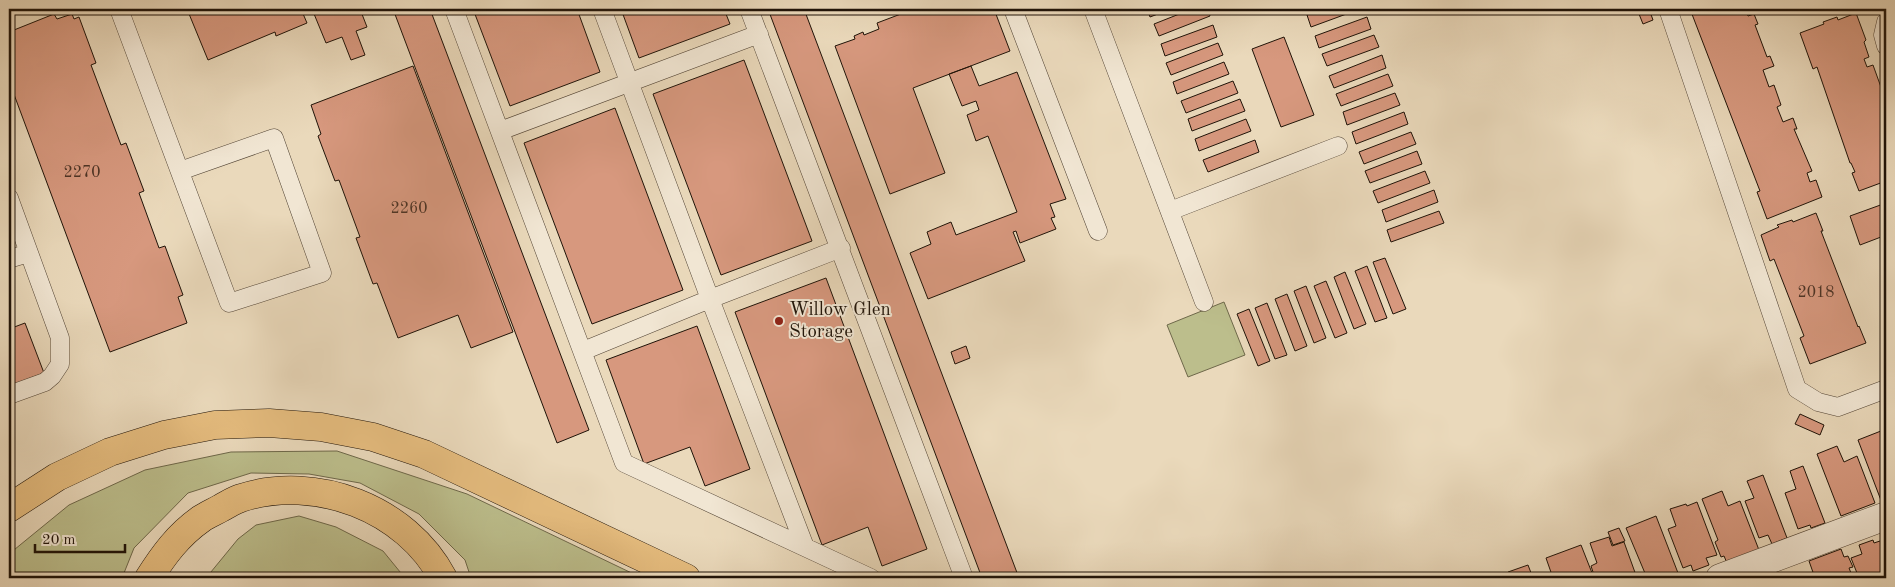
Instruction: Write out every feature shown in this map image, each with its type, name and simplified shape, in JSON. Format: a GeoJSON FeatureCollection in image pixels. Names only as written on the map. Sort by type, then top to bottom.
{"type":"FeatureCollection","features":[{"type":"Feature","properties":{"kind":"highway"},"geometry":{"type":"LineString","coordinates":[[9,508],[57,477],[110,452],[164,435],[215,425],[269,423],[321,427],[373,437],[424,454],[686,578]]}},
{"type":"Feature","properties":{"kind":"highway"},"geometry":{"type":"LineString","coordinates":[[149,578],[167,550],[201,519],[240,498],[279,490],[316,491],[350,499],[383,515],[411,537],[436,565],[443,578]]}},
{"type":"Feature","properties":{"kind":"street"},"geometry":{"type":"LineString","coordinates":[[1720,578],[1886,516]]}},
{"type":"Feature","properties":{"kind":"lane"},"geometry":{"type":"LineString","coordinates":[[119,9],[180,171],[230,303],[322,273],[274,138],[180,171]]}},
{"type":"Feature","properties":{"kind":"lane"},"geometry":{"type":"LineString","coordinates":[[454,9],[624,462],[871,578]]}},
{"type":"Feature","properties":{"kind":"lane"},"geometry":{"type":"LineString","coordinates":[[602,9],[805,547]]}},
{"type":"Feature","properties":{"kind":"lane"},"geometry":{"type":"LineString","coordinates":[[749,9],[841,248],[964,578]]}},
{"type":"Feature","properties":{"kind":"lane"},"geometry":{"type":"LineString","coordinates":[[1013,9],[1098,231]]}},
{"type":"Feature","properties":{"kind":"lane"},"geometry":{"type":"LineString","coordinates":[[1093,9],[1204,302]]}},
{"type":"Feature","properties":{"kind":"lane"},"geometry":{"type":"LineString","coordinates":[[1668,9],[1797,389],[1818,402],[1838,407],[1886,389]]}},
{"type":"Feature","properties":{"kind":"lane"},"geometry":{"type":"LineString","coordinates":[[1886,22],[1883,36],[1886,46]]}},
{"type":"Feature","properties":{"kind":"lane"},"geometry":{"type":"LineString","coordinates":[[500,131],[759,34]]}},
{"type":"Feature","properties":{"kind":"lane"},"geometry":{"type":"LineString","coordinates":[[1170,211],[1338,146]]}},
{"type":"Feature","properties":{"kind":"lane"},"geometry":{"type":"LineString","coordinates":[[9,198],[60,338],[60,364],[52,376],[45,382],[9,395]]}},
{"type":"Feature","properties":{"kind":"lane"},"geometry":{"type":"LineString","coordinates":[[582,351],[841,248]]}},
{"type":"Feature","properties":{"kind":"lane"},"geometry":{"type":"LineString","coordinates":[[9,259],[29,252]]}},
{"type":"Feature","properties":{"kind":"green space"},"geometry":{"type":"Polygon","coordinates":[[[1224,302],[1245,355],[1188,377],[1167,325],[1224,302]]]}},
{"type":"Feature","properties":{"kind":"green space"},"geometry":{"type":"Polygon","coordinates":[[[337,451],[467,494],[642,578],[471,578],[465,560],[419,514],[360,483],[309,474],[251,473],[188,493],[134,548],[122,578],[9,578],[9,554],[69,505],[145,470],[231,452],[337,451]]]}},
{"type":"Feature","properties":{"kind":"green space"},"geometry":{"type":"Polygon","coordinates":[[[299,516],[336,527],[383,551],[405,578],[206,578],[238,539],[256,525],[299,516]]]}},
{"type":"Feature","properties":{"kind":"building"},"geometry":{"type":"Polygon","coordinates":[[[187,9],[301,9],[307,23],[276,36],[275,32],[208,60],[187,9]]]}},
{"type":"Feature","properties":{"kind":"building"},"geometry":{"type":"Polygon","coordinates":[[[312,9],[360,9],[367,27],[356,31],[365,55],[351,60],[342,37],[326,43],[312,9]]]}},
{"type":"Feature","properties":{"kind":"building"},"geometry":{"type":"Polygon","coordinates":[[[393,9],[430,9],[589,430],[557,443],[393,9]]]}},
{"type":"Feature","properties":{"kind":"building"},"geometry":{"type":"Polygon","coordinates":[[[473,9],[577,9],[600,72],[510,106],[473,9]]]}},
{"type":"Feature","properties":{"kind":"building"},"geometry":{"type":"Polygon","coordinates":[[[621,9],[724,9],[730,24],[639,58],[621,9]]]}},
{"type":"Feature","properties":{"kind":"building"},"geometry":{"type":"Polygon","coordinates":[[[768,9],[804,9],[1019,578],[982,578],[768,9]]]}},
{"type":"Feature","properties":{"kind":"building"},"geometry":{"type":"Polygon","coordinates":[[[914,9],[994,9],[1010,51],[913,88],[945,173],[890,194],[835,46],[855,39],[854,36],[863,32],[864,35],[879,29],[877,23],[914,9]]]}},
{"type":"Feature","properties":{"kind":"building"},"geometry":{"type":"Polygon","coordinates":[[[1147,9],[1171,9],[1150,17],[1147,9]]]}},
{"type":"Feature","properties":{"kind":"building"},"geometry":{"type":"Polygon","coordinates":[[[1192,9],[1208,9],[1210,16],[1159,36],[1154,24],[1192,9]]]}},
{"type":"Feature","properties":{"kind":"building"},"geometry":{"type":"Polygon","coordinates":[[[1323,9],[1360,9],[1311,27],[1307,15],[1323,9]]]}},
{"type":"Feature","properties":{"kind":"building"},"geometry":{"type":"Polygon","coordinates":[[[1637,9],[1649,9],[1653,20],[1643,24],[1637,9]]]}},
{"type":"Feature","properties":{"kind":"building"},"geometry":{"type":"Polygon","coordinates":[[[1690,9],[1745,9],[1748,16],[1754,14],[1758,24],[1755,25],[1767,57],[1770,56],[1774,66],[1763,70],[1769,87],[1774,85],[1781,105],[1777,107],[1783,122],[1793,118],[1797,129],[1794,129],[1812,171],[1807,173],[1810,182],[1816,180],[1822,197],[1767,219],[1757,192],[1760,191],[1690,9]]]}},
{"type":"Feature","properties":{"kind":"building"},"geometry":{"type":"Polygon","coordinates":[[[1856,13],[1866,40],[1864,42],[1869,57],[1864,59],[1867,67],[1873,65],[1886,101],[1886,181],[1859,191],[1852,173],[1855,172],[1850,163],[1817,67],[1813,69],[1800,33],[1837,17],[1838,20],[1856,13]]]}},
{"type":"Feature","properties":{"kind":"building"},"geometry":{"type":"Polygon","coordinates":[[[54,14],[57,19],[72,14],[74,19],[79,17],[96,63],[91,65],[121,145],[126,143],[144,191],[139,193],[159,248],[165,246],[183,295],[178,297],[187,323],[110,352],[9,81],[9,32],[54,14]]]}},
{"type":"Feature","properties":{"kind":"building"},"geometry":{"type":"Polygon","coordinates":[[[1367,17],[1371,29],[1319,48],[1315,36],[1367,17]]]}},
{"type":"Feature","properties":{"kind":"building"},"geometry":{"type":"Polygon","coordinates":[[[1213,25],[1217,37],[1165,56],[1161,44],[1213,25]]]}},
{"type":"Feature","properties":{"kind":"building"},"geometry":{"type":"Polygon","coordinates":[[[1374,35],[1379,47],[1327,66],[1322,54],[1374,35]]]}},
{"type":"Feature","properties":{"kind":"building"},"geometry":{"type":"Polygon","coordinates":[[[1284,37],[1314,115],[1281,127],[1252,49],[1284,37]]]}},
{"type":"Feature","properties":{"kind":"building"},"geometry":{"type":"Polygon","coordinates":[[[1218,43],[1223,55],[1171,75],[1166,63],[1218,43]]]}},
{"type":"Feature","properties":{"kind":"building"},"geometry":{"type":"Polygon","coordinates":[[[1382,55],[1386,68],[1334,88],[1329,76],[1382,55]]]}},
{"type":"Feature","properties":{"kind":"building"},"geometry":{"type":"Polygon","coordinates":[[[744,60],[812,241],[721,275],[653,94],[744,60]]]}},
{"type":"Feature","properties":{"kind":"building"},"geometry":{"type":"Polygon","coordinates":[[[1224,62],[1229,74],[1177,94],[1173,82],[1224,62]]]}},
{"type":"Feature","properties":{"kind":"building"},"geometry":{"type":"Polygon","coordinates":[[[413,66],[513,332],[471,348],[458,315],[398,338],[377,283],[373,284],[356,238],[360,237],[339,180],[335,181],[318,136],[321,134],[311,105],[413,66]]]}},
{"type":"Feature","properties":{"kind":"building"},"geometry":{"type":"Polygon","coordinates":[[[971,66],[979,86],[1017,72],[1066,199],[1050,204],[1055,217],[1051,218],[1056,229],[1020,243],[1016,231],[1013,232],[1025,261],[928,299],[910,253],[931,244],[927,232],[951,222],[956,235],[1017,212],[988,136],[976,141],[967,115],[979,110],[976,101],[962,106],[949,74],[971,66]]]}},
{"type":"Feature","properties":{"kind":"building"},"geometry":{"type":"Polygon","coordinates":[[[1388,74],[1393,86],[1341,106],[1336,94],[1388,74]]]}},
{"type":"Feature","properties":{"kind":"building"},"geometry":{"type":"Polygon","coordinates":[[[1233,81],[1238,93],[1186,113],[1181,101],[1233,81]]]}},
{"type":"Feature","properties":{"kind":"building"},"geometry":{"type":"Polygon","coordinates":[[[1395,93],[1400,105],[1347,125],[1343,112],[1395,93]]]}},
{"type":"Feature","properties":{"kind":"building"},"geometry":{"type":"Polygon","coordinates":[[[1240,99],[1245,111],[1192,131],[1188,119],[1240,99]]]}},
{"type":"Feature","properties":{"kind":"building"},"geometry":{"type":"Polygon","coordinates":[[[615,108],[683,290],[592,324],[524,143],[615,108]]]}},
{"type":"Feature","properties":{"kind":"building"},"geometry":{"type":"Polygon","coordinates":[[[1404,112],[1408,124],[1356,144],[1352,132],[1404,112]]]}},
{"type":"Feature","properties":{"kind":"building"},"geometry":{"type":"Polygon","coordinates":[[[1246,119],[1251,131],[1199,151],[1195,139],[1246,119]]]}},
{"type":"Feature","properties":{"kind":"building"},"geometry":{"type":"Polygon","coordinates":[[[1411,132],[1416,144],[1364,164],[1359,152],[1411,132]]]}},
{"type":"Feature","properties":{"kind":"building"},"geometry":{"type":"Polygon","coordinates":[[[1255,140],[1259,152],[1208,172],[1203,160],[1255,140]]]}},
{"type":"Feature","properties":{"kind":"building"},"geometry":{"type":"Polygon","coordinates":[[[1417,151],[1422,164],[1370,183],[1365,171],[1417,151]]]}},
{"type":"Feature","properties":{"kind":"building"},"geometry":{"type":"Polygon","coordinates":[[[1425,171],[1430,183],[1378,203],[1373,191],[1425,171]]]}},
{"type":"Feature","properties":{"kind":"building"},"geometry":{"type":"Polygon","coordinates":[[[1434,190],[1438,202],[1386,222],[1382,210],[1434,190]]]}},
{"type":"Feature","properties":{"kind":"building"},"geometry":{"type":"Polygon","coordinates":[[[1886,203],[1886,247],[1884,248],[1881,237],[1860,245],[1850,216],[1886,203]]]}},
{"type":"Feature","properties":{"kind":"building"},"geometry":{"type":"Polygon","coordinates":[[[1439,211],[1444,223],[1391,242],[1387,230],[1439,211]]]}},
{"type":"Feature","properties":{"kind":"building"},"geometry":{"type":"Polygon","coordinates":[[[1816,213],[1823,231],[1821,231],[1866,343],[1810,364],[1800,338],[1804,336],[1774,259],[1770,261],[1761,235],[1779,227],[1777,225],[1792,220],[1793,222],[1816,213]]]}},
{"type":"Feature","properties":{"kind":"building"},"geometry":{"type":"Polygon","coordinates":[[[1385,258],[1406,309],[1393,314],[1373,262],[1385,258]]]}},
{"type":"Feature","properties":{"kind":"building"},"geometry":{"type":"Polygon","coordinates":[[[1367,266],[1387,318],[1375,322],[1355,271],[1367,266]]]}},
{"type":"Feature","properties":{"kind":"building"},"geometry":{"type":"Polygon","coordinates":[[[1345,272],[1366,324],[1354,329],[1334,277],[1345,272]]]}},
{"type":"Feature","properties":{"kind":"building"},"geometry":{"type":"Polygon","coordinates":[[[826,278],[927,549],[882,566],[868,527],[822,545],[735,312],[826,278]]]}},
{"type":"Feature","properties":{"kind":"building"},"geometry":{"type":"Polygon","coordinates":[[[1326,281],[1347,333],[1335,338],[1314,286],[1326,281]]]}},
{"type":"Feature","properties":{"kind":"building"},"geometry":{"type":"Polygon","coordinates":[[[1306,286],[1326,338],[1314,343],[1294,291],[1306,286]]]}},
{"type":"Feature","properties":{"kind":"building"},"geometry":{"type":"Polygon","coordinates":[[[1287,294],[1307,346],[1295,351],[1275,299],[1287,294]]]}},
{"type":"Feature","properties":{"kind":"building"},"geometry":{"type":"Polygon","coordinates":[[[1267,303],[1287,355],[1275,359],[1255,308],[1267,303]]]}},
{"type":"Feature","properties":{"kind":"building"},"geometry":{"type":"Polygon","coordinates":[[[1249,309],[1270,361],[1258,366],[1237,314],[1249,309]]]}},
{"type":"Feature","properties":{"kind":"building"},"geometry":{"type":"Polygon","coordinates":[[[25,323],[44,373],[9,386],[9,329],[25,323]]]}},
{"type":"Feature","properties":{"kind":"building"},"geometry":{"type":"Polygon","coordinates":[[[697,326],[750,469],[705,486],[690,447],[644,464],[606,360],[697,326]]]}},
{"type":"Feature","properties":{"kind":"building"},"geometry":{"type":"Polygon","coordinates":[[[966,346],[970,358],[955,364],[951,352],[966,346]]]}},
{"type":"Feature","properties":{"kind":"building"},"geometry":{"type":"Polygon","coordinates":[[[1800,414],[1824,425],[1820,435],[1795,424],[1800,414]]]}},
{"type":"Feature","properties":{"kind":"building"},"geometry":{"type":"Polygon","coordinates":[[[1886,429],[1886,501],[1882,503],[1858,440],[1886,429]]]}},
{"type":"Feature","properties":{"kind":"building"},"geometry":{"type":"Polygon","coordinates":[[[1837,446],[1844,462],[1857,456],[1875,503],[1841,516],[1817,454],[1837,446]]]}},
{"type":"Feature","properties":{"kind":"building"},"geometry":{"type":"Polygon","coordinates":[[[1803,466],[1825,523],[1811,528],[1810,525],[1798,529],[1785,493],[1796,489],[1790,471],[1803,466]]]}},
{"type":"Feature","properties":{"kind":"building"},"geometry":{"type":"Polygon","coordinates":[[[1763,475],[1787,538],[1772,544],[1768,535],[1759,538],[1745,501],[1754,498],[1747,481],[1763,475]]]}},
{"type":"Feature","properties":{"kind":"building"},"geometry":{"type":"Polygon","coordinates":[[[1722,491],[1728,506],[1740,501],[1759,550],[1727,563],[1724,556],[1721,557],[1715,542],[1718,540],[1702,499],[1722,491]]]}},
{"type":"Feature","properties":{"kind":"building"},"geometry":{"type":"Polygon","coordinates":[[[1697,502],[1717,555],[1706,558],[1709,565],[1693,571],[1691,565],[1683,568],[1668,529],[1676,526],[1670,509],[1697,502]]]}},
{"type":"Feature","properties":{"kind":"building"},"geometry":{"type":"Polygon","coordinates":[[[1656,516],[1678,573],[1664,578],[1647,578],[1626,528],[1656,516]]]}},
{"type":"Feature","properties":{"kind":"building"},"geometry":{"type":"Polygon","coordinates":[[[1619,528],[1625,541],[1613,545],[1608,532],[1619,528]]]}},
{"type":"Feature","properties":{"kind":"building"},"geometry":{"type":"Polygon","coordinates":[[[1609,537],[1612,546],[1624,542],[1637,578],[1595,578],[1591,566],[1597,563],[1590,543],[1609,537]]]}},
{"type":"Feature","properties":{"kind":"building"},"geometry":{"type":"Polygon","coordinates":[[[1886,539],[1886,578],[1859,578],[1851,558],[1862,554],[1859,545],[1873,540],[1874,543],[1886,539]]]}},
{"type":"Feature","properties":{"kind":"building"},"geometry":{"type":"Polygon","coordinates":[[[1581,545],[1594,578],[1553,578],[1546,558],[1581,545]]]}},
{"type":"Feature","properties":{"kind":"building"},"geometry":{"type":"Polygon","coordinates":[[[1841,549],[1844,557],[1848,556],[1853,567],[1849,568],[1853,578],[1815,578],[1809,561],[1841,549]]]}},
{"type":"Feature","properties":{"kind":"building"},"geometry":{"type":"Polygon","coordinates":[[[1528,565],[1533,578],[1510,578],[1508,572],[1528,565]]]}},
{"type":"Feature","properties":{"kind":"place","name":"Willow Glen Storage"},"geometry":{"type":"Point","coordinates":[779,321]}}]}
